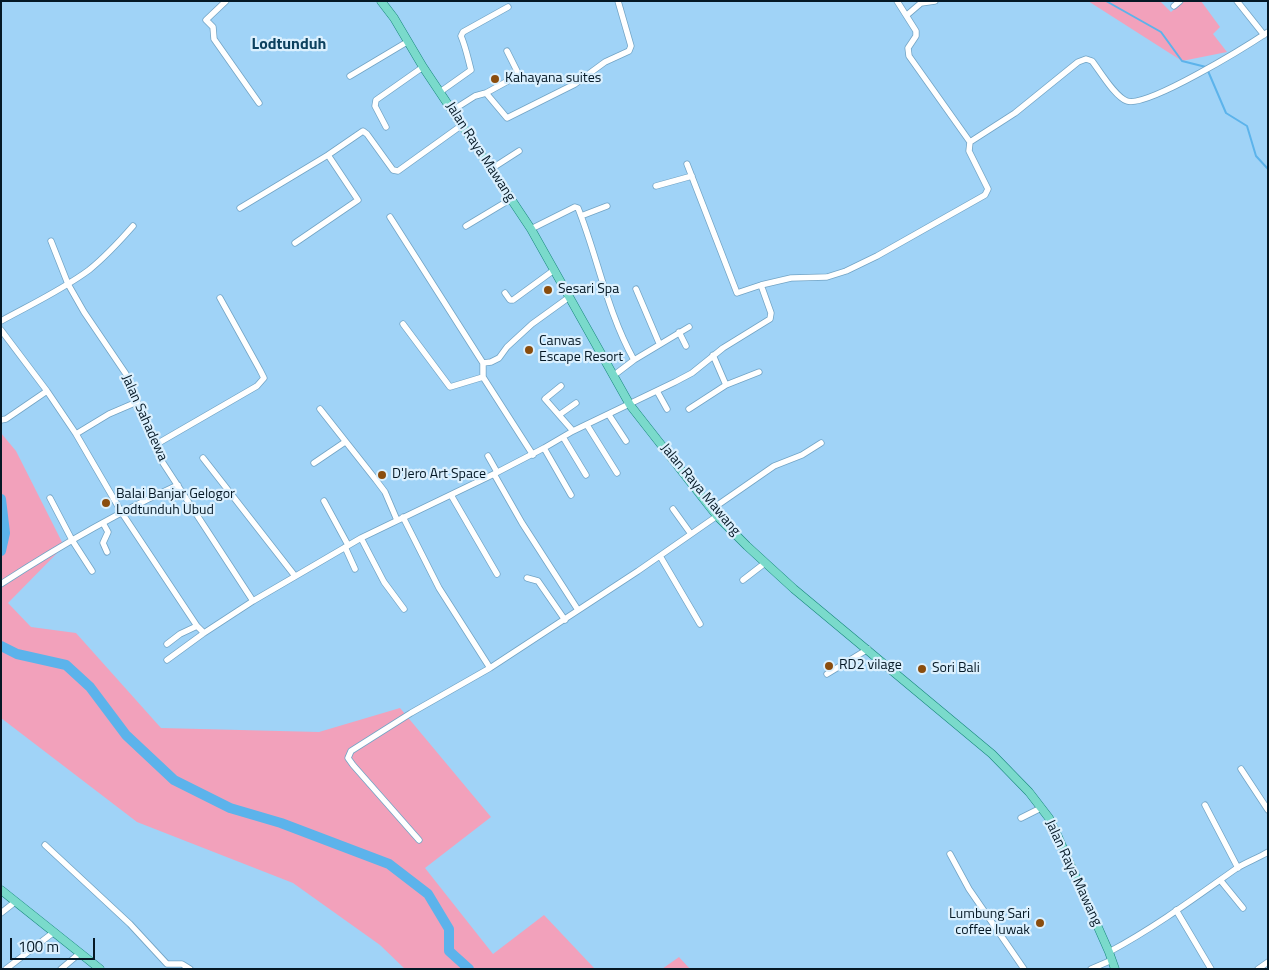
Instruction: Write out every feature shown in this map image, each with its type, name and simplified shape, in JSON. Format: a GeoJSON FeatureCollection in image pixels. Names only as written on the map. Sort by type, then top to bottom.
{"type":"FeatureCollection","features":[{"type":"Feature","properties":{"kind":"main road","name":"Jalan Raya Mawang"},"geometry":{"type":"LineString","coordinates":[[381,1],[394,18],[423,67],[531,230],[630,405],[712,509],[764,563],[1000,762],[1029,792],[1059,838],[1115,969]]}},
{"type":"Feature","properties":{"kind":"main road"},"geometry":{"type":"LineString","coordinates":[[1,890],[100,969]]}},
{"type":"Feature","properties":{"kind":"street"},"geometry":{"type":"LineString","coordinates":[[226,1],[206,20],[213,27],[214,39],[259,103]]}},
{"type":"Feature","properties":{"kind":"street"},"geometry":{"type":"LineString","coordinates":[[486,92],[507,118],[575,84],[605,62],[628,51],[631,46],[618,1]]}},
{"type":"Feature","properties":{"kind":"street"},"geometry":{"type":"LineString","coordinates":[[897,1],[916,33],[908,48],[909,56],[970,142]]}},
{"type":"Feature","properties":{"kind":"street"},"geometry":{"type":"LineString","coordinates":[[906,15],[921,3],[935,1]]}},
{"type":"Feature","properties":{"kind":"street"},"geometry":{"type":"LineString","coordinates":[[1174,6],[1180,1]]}},
{"type":"Feature","properties":{"kind":"street"},"geometry":{"type":"LineString","coordinates":[[688,164],[737,294],[761,285],[791,278],[827,276],[846,271],[877,256],[985,194],[988,189],[968,151],[970,142],[1015,113],[1078,62],[1086,59],[1092,61],[1118,94],[1124,100],[1131,102],[1158,93],[1198,74],[1266,34],[1237,1]]}},
{"type":"Feature","properties":{"kind":"street"},"geometry":{"type":"LineString","coordinates":[[440,92],[471,70],[462,36],[463,32],[508,7]]}},
{"type":"Feature","properties":{"kind":"street"},"geometry":{"type":"LineString","coordinates":[[350,76],[407,42]]}},
{"type":"Feature","properties":{"kind":"street"},"geometry":{"type":"LineString","coordinates":[[453,110],[475,96],[518,76],[507,51]]}},
{"type":"Feature","properties":{"kind":"street"},"geometry":{"type":"LineString","coordinates":[[386,127],[375,106],[376,100],[423,67]]}},
{"type":"Feature","properties":{"kind":"street"},"geometry":{"type":"LineString","coordinates":[[240,208],[363,132],[367,134],[393,170],[398,171],[462,125]]}},
{"type":"Feature","properties":{"kind":"street"},"geometry":{"type":"LineString","coordinates":[[491,169],[520,151]]}},
{"type":"Feature","properties":{"kind":"street"},"geometry":{"type":"LineString","coordinates":[[295,243],[358,200],[328,155]]}},
{"type":"Feature","properties":{"kind":"street"},"geometry":{"type":"LineString","coordinates":[[656,186],[692,176]]}},
{"type":"Feature","properties":{"kind":"street"},"geometry":{"type":"LineString","coordinates":[[466,226],[511,199]]}},
{"type":"Feature","properties":{"kind":"street"},"geometry":{"type":"LineString","coordinates":[[581,216],[607,206]]}},
{"type":"Feature","properties":{"kind":"street"},"geometry":{"type":"LineString","coordinates":[[531,230],[574,207],[578,208],[607,300],[623,341],[634,360]]}},
{"type":"Feature","properties":{"kind":"street"},"geometry":{"type":"LineString","coordinates":[[390,217],[483,363],[483,377],[532,454]]}},
{"type":"Feature","properties":{"kind":"street"},"geometry":{"type":"LineString","coordinates":[[1,321],[68,284],[88,270],[109,253],[134,226]]}},
{"type":"Feature","properties":{"kind":"street","name":"Jalan Sahadewa"},"geometry":{"type":"LineString","coordinates":[[51,241],[68,284],[84,312],[126,374],[163,463],[253,601]]}},
{"type":"Feature","properties":{"kind":"street"},"geometry":{"type":"LineString","coordinates":[[505,293],[510,300],[513,300],[554,270]]}},
{"type":"Feature","properties":{"kind":"street"},"geometry":{"type":"LineString","coordinates":[[167,660],[253,601],[361,538],[496,473],[573,431],[630,405],[692,373],[713,355],[770,319],[771,313],[761,285]]}},
{"type":"Feature","properties":{"kind":"street"},"geometry":{"type":"LineString","coordinates":[[636,289],[659,343]]}},
{"type":"Feature","properties":{"kind":"street"},"geometry":{"type":"LineString","coordinates":[[155,445],[257,386],[264,378],[220,298]]}},
{"type":"Feature","properties":{"kind":"street"},"geometry":{"type":"LineString","coordinates":[[483,363],[499,358],[507,347],[532,324],[568,298]]}},
{"type":"Feature","properties":{"kind":"street"},"geometry":{"type":"LineString","coordinates":[[403,324],[450,387],[483,377]]}},
{"type":"Feature","properties":{"kind":"street"},"geometry":{"type":"LineString","coordinates":[[613,376],[659,343],[689,327]]}},
{"type":"Feature","properties":{"kind":"street"},"geometry":{"type":"LineString","coordinates":[[1,330],[48,391],[76,434],[122,513],[197,626],[204,633]]}},
{"type":"Feature","properties":{"kind":"street"},"geometry":{"type":"LineString","coordinates":[[679,332],[686,346]]}},
{"type":"Feature","properties":{"kind":"street"},"geometry":{"type":"LineString","coordinates":[[713,355],[726,385]]}},
{"type":"Feature","properties":{"kind":"street"},"geometry":{"type":"LineString","coordinates":[[689,409],[726,385],[759,372]]}},
{"type":"Feature","properties":{"kind":"street"},"geometry":{"type":"LineString","coordinates":[[560,386],[545,399],[573,431]]}},
{"type":"Feature","properties":{"kind":"street"},"geometry":{"type":"LineString","coordinates":[[1,420],[6,419],[48,391]]}},
{"type":"Feature","properties":{"kind":"street"},"geometry":{"type":"LineString","coordinates":[[657,391],[667,409]]}},
{"type":"Feature","properties":{"kind":"street"},"geometry":{"type":"LineString","coordinates":[[76,434],[109,414],[137,402]]}},
{"type":"Feature","properties":{"kind":"street"},"geometry":{"type":"LineString","coordinates":[[559,415],[576,403]]}},
{"type":"Feature","properties":{"kind":"street"},"geometry":{"type":"LineString","coordinates":[[320,409],[376,480],[384,492],[397,520]]}},
{"type":"Feature","properties":{"kind":"street"},"geometry":{"type":"LineString","coordinates":[[609,415],[626,441]]}},
{"type":"Feature","properties":{"kind":"street"},"geometry":{"type":"LineString","coordinates":[[587,425],[617,473]]}},
{"type":"Feature","properties":{"kind":"street"},"geometry":{"type":"LineString","coordinates":[[563,437],[586,475]]}},
{"type":"Feature","properties":{"kind":"street"},"geometry":{"type":"LineString","coordinates":[[314,463],[345,442]]}},
{"type":"Feature","properties":{"kind":"street"},"geometry":{"type":"LineString","coordinates":[[712,509],[774,466],[802,455],[821,443]]}},
{"type":"Feature","properties":{"kind":"street"},"geometry":{"type":"LineString","coordinates":[[544,448],[571,495]]}},
{"type":"Feature","properties":{"kind":"street"},"geometry":{"type":"LineString","coordinates":[[488,456],[522,523],[578,610]]}},
{"type":"Feature","properties":{"kind":"street"},"geometry":{"type":"LineString","coordinates":[[203,458],[295,576]]}},
{"type":"Feature","properties":{"kind":"street"},"geometry":{"type":"LineString","coordinates":[[1,584],[72,540],[178,485]]}},
{"type":"Feature","properties":{"kind":"street"},"geometry":{"type":"LineString","coordinates":[[451,495],[497,574]]}},
{"type":"Feature","properties":{"kind":"street"},"geometry":{"type":"LineString","coordinates":[[50,498],[72,540],[92,571]]}},
{"type":"Feature","properties":{"kind":"street"},"geometry":{"type":"LineString","coordinates":[[324,500],[347,546],[355,569]]}},
{"type":"Feature","properties":{"kind":"street"},"geometry":{"type":"LineString","coordinates":[[673,509],[691,534]]}},
{"type":"Feature","properties":{"kind":"street"},"geometry":{"type":"LineString","coordinates":[[419,840],[352,765],[348,758],[349,753],[411,713],[490,668],[565,620],[718,516]]}},
{"type":"Feature","properties":{"kind":"street"},"geometry":{"type":"LineString","coordinates":[[404,517],[440,588],[490,668]]}},
{"type":"Feature","properties":{"kind":"street"},"geometry":{"type":"LineString","coordinates":[[103,523],[108,532],[103,543],[107,552]]}},
{"type":"Feature","properties":{"kind":"street"},"geometry":{"type":"LineString","coordinates":[[361,538],[384,582],[404,609]]}},
{"type":"Feature","properties":{"kind":"street"},"geometry":{"type":"LineString","coordinates":[[660,556],[700,624]]}},
{"type":"Feature","properties":{"kind":"street"},"geometry":{"type":"LineString","coordinates":[[743,580],[764,563]]}},
{"type":"Feature","properties":{"kind":"street"},"geometry":{"type":"LineString","coordinates":[[527,578],[538,581],[565,620]]}},
{"type":"Feature","properties":{"kind":"street"},"geometry":{"type":"LineString","coordinates":[[167,644],[180,634],[197,626]]}},
{"type":"Feature","properties":{"kind":"street"},"geometry":{"type":"LineString","coordinates":[[827,674],[868,649]]}},
{"type":"Feature","properties":{"kind":"street"},"geometry":{"type":"LineString","coordinates":[[1241,769],[1268,810]]}},
{"type":"Feature","properties":{"kind":"street"},"geometry":{"type":"LineString","coordinates":[[1205,805],[1238,868]]}},
{"type":"Feature","properties":{"kind":"street"},"geometry":{"type":"LineString","coordinates":[[1021,818],[1041,808]]}},
{"type":"Feature","properties":{"kind":"street"},"geometry":{"type":"LineString","coordinates":[[45,845],[130,924],[167,964],[182,964],[190,969]]}},
{"type":"Feature","properties":{"kind":"street"},"geometry":{"type":"LineString","coordinates":[[1109,952],[1147,930],[1238,868],[1268,852]]}},
{"type":"Feature","properties":{"kind":"street"},"geometry":{"type":"LineString","coordinates":[[950,854],[969,889],[1024,969]]}},
{"type":"Feature","properties":{"kind":"street"},"geometry":{"type":"LineString","coordinates":[[1221,881],[1242,908]]}},
{"type":"Feature","properties":{"kind":"street"},"geometry":{"type":"LineString","coordinates":[[1,913],[15,902]]}},
{"type":"Feature","properties":{"kind":"street"},"geometry":{"type":"LineString","coordinates":[[1176,910],[1211,969]]}},
{"type":"Feature","properties":{"kind":"street"},"geometry":{"type":"LineString","coordinates":[[6,969],[54,932]]}},
{"type":"Feature","properties":{"kind":"street"},"geometry":{"type":"LineString","coordinates":[[61,969],[80,953]]}},
{"type":"Feature","properties":{"kind":"street"},"geometry":{"type":"LineString","coordinates":[[1091,969],[1112,960]]}},
{"type":"Feature","properties":{"kind":"street"},"geometry":{"type":"LineString","coordinates":[[1258,969],[1268,962]]}},
{"type":"Feature","properties":{"kind":"shaded area"},"geometry":{"type":"Polygon","coordinates":[[[1088,1],[1160,1],[1171,12],[1184,1],[1201,1],[1220,27],[1213,34],[1227,52],[1182,61],[1088,1]]]}},
{"type":"Feature","properties":{"kind":"shaded area"},"geometry":{"type":"Polygon","coordinates":[[[1,433],[16,451],[64,546],[8,603],[31,627],[76,633],[161,728],[319,732],[400,708],[491,817],[425,868],[493,954],[544,915],[595,969],[405,969],[380,945],[293,883],[137,822],[1,718],[1,433]]]}},
{"type":"Feature","properties":{"kind":"shaded area"},"geometry":{"type":"Polygon","coordinates":[[[679,957],[690,969],[662,969],[679,957]]]}},
{"type":"Feature","properties":{"kind":"waterway"},"geometry":{"type":"LineString","coordinates":[[1106,1],[1161,32],[1182,61],[1206,67]]}},
{"type":"Feature","properties":{"kind":"waterway"},"geometry":{"type":"LineString","coordinates":[[1208,71],[1226,113],[1247,126],[1256,156],[1268,169]]}},
{"type":"Feature","properties":{"kind":"waterway"},"geometry":{"type":"LineString","coordinates":[[1,499],[5,533],[1,551]]}},
{"type":"Feature","properties":{"kind":"waterway"},"geometry":{"type":"LineString","coordinates":[[1,646],[17,654],[66,665],[90,687],[126,735],[174,780],[230,808],[281,823],[389,864],[428,894],[449,929],[449,951],[469,969]]}},
{"type":"Feature","properties":{"kind":"place","name":"Kahayana suites"},"geometry":{"type":"Point","coordinates":[495,79]}},
{"type":"Feature","properties":{"kind":"place","name":"Sesari Spa"},"geometry":{"type":"Point","coordinates":[548,290]}},
{"type":"Feature","properties":{"kind":"place","name":"Canvas Escape Resort"},"geometry":{"type":"Point","coordinates":[529,350]}},
{"type":"Feature","properties":{"kind":"place","name":"D'Jero Art Space"},"geometry":{"type":"Point","coordinates":[382,475]}},
{"type":"Feature","properties":{"kind":"place","name":"Balai Banjar Gelogor Lodtunduh Ubud"},"geometry":{"type":"Point","coordinates":[106,503]}},
{"type":"Feature","properties":{"kind":"place","name":"RD2 vilage"},"geometry":{"type":"Point","coordinates":[829,666]}},
{"type":"Feature","properties":{"kind":"place","name":"Sori Bali"},"geometry":{"type":"Point","coordinates":[922,669]}},
{"type":"Feature","properties":{"kind":"place","name":"Lumbung Sari coffee luwak"},"geometry":{"type":"Point","coordinates":[1040,923]}},
{"type":"Feature","properties":{"kind":"district","name":"Lodtunduh"},"geometry":{"type":"Point","coordinates":[289,45]}}]}
